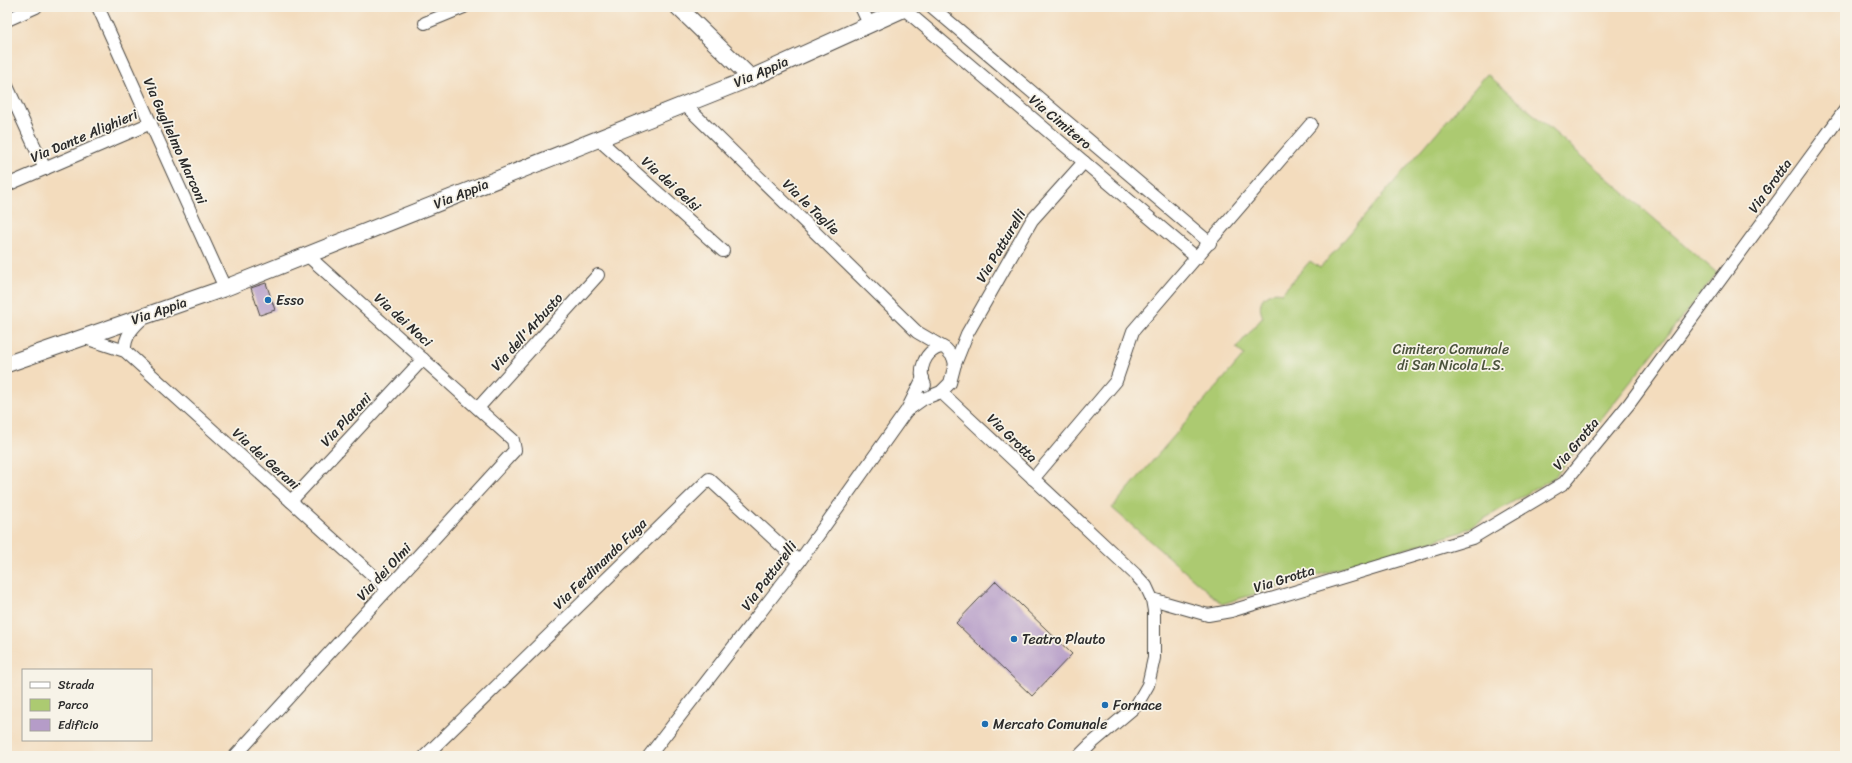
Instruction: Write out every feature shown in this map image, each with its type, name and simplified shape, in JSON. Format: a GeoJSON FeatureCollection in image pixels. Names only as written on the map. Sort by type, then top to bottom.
{"type":"FeatureCollection","features":[{"type":"Feature","properties":{"kind":"street"},"geometry":{"type":"LineString","coordinates":[[7,20],[36,7]]}},
{"type":"Feature","properties":{"kind":"street","name":"Via Guglielmo Marconi"},"geometry":{"type":"LineString","coordinates":[[98,7],[225,288]]}},
{"type":"Feature","properties":{"kind":"street"},"geometry":{"type":"LineString","coordinates":[[425,23],[464,7]]}},
{"type":"Feature","properties":{"kind":"street"},"geometry":{"type":"LineString","coordinates":[[678,7],[751,78]]}},
{"type":"Feature","properties":{"kind":"street"},"geometry":{"type":"LineString","coordinates":[[862,7],[869,24]]}},
{"type":"Feature","properties":{"kind":"street","name":"Via Cimitero"},"geometry":{"type":"LineString","coordinates":[[932,7],[1210,243]]}},
{"type":"Feature","properties":{"kind":"street","name":"Via Appia"},"geometry":{"type":"LineString","coordinates":[[7,364],[225,288],[751,78],[906,8]]}},
{"type":"Feature","properties":{"kind":"street","name":"Via Cimitero"},"geometry":{"type":"LineString","coordinates":[[906,8],[1197,258]]}},
{"type":"Feature","properties":{"kind":"street"},"geometry":{"type":"LineString","coordinates":[[7,86],[44,169]]}},
{"type":"Feature","properties":{"kind":"street","name":"Via le Taglie"},"geometry":{"type":"LineString","coordinates":[[684,104],[918,332],[944,348]]}},
{"type":"Feature","properties":{"kind":"street","name":"Via Grotta"},"geometry":{"type":"LineString","coordinates":[[1152,599],[1208,615],[1232,610],[1472,538],[1564,483],[1629,404],[1845,110]]}},
{"type":"Feature","properties":{"kind":"street","name":"Via Dante Alighieri"},"geometry":{"type":"LineString","coordinates":[[7,185],[151,123]]}},
{"type":"Feature","properties":{"kind":"street"},"geometry":{"type":"LineString","coordinates":[[1033,479],[1116,381],[1133,331],[1311,124]]}},
{"type":"Feature","properties":{"kind":"street","name":"Via dei Gelsi"},"geometry":{"type":"LineString","coordinates":[[598,139],[723,251]]}},
{"type":"Feature","properties":{"kind":"street","name":"Via Patturelli"},"geometry":{"type":"LineString","coordinates":[[906,410],[938,392],[950,383],[955,364],[967,334],[1032,220],[1084,162]]}},
{"type":"Feature","properties":{"kind":"street","name":"Via dei Noci"},"geometry":{"type":"LineString","coordinates":[[307,255],[478,408]]}},
{"type":"Feature","properties":{"kind":"street","name":"Via dell'Arbusto"},"geometry":{"type":"LineString","coordinates":[[478,408],[598,275]]}},
{"type":"Feature","properties":{"kind":"street"},"geometry":{"type":"LineString","coordinates":[[125,351],[124,345],[129,334],[146,316]]}},
{"type":"Feature","properties":{"kind":"street","name":"Via le Taglie"},"geometry":{"type":"LineString","coordinates":[[918,332],[928,356]]}},
{"type":"Feature","properties":{"kind":"street","name":"Via Patturelli"},"geometry":{"type":"LineString","coordinates":[[649,756],[799,562],[906,410],[923,378],[922,368],[928,356],[936,348],[944,348],[967,334]]}},
{"type":"Feature","properties":{"kind":"street","name":"Via dei Gerani"},"geometry":{"type":"LineString","coordinates":[[82,337],[125,351],[388,589]]}},
{"type":"Feature","properties":{"kind":"street"},"geometry":{"type":"LineString","coordinates":[[944,348],[953,358],[955,364]]}},
{"type":"Feature","properties":{"kind":"street","name":"Via Platani"},"geometry":{"type":"LineString","coordinates":[[291,501],[423,359]]}},
{"type":"Feature","properties":{"kind":"street"},"geometry":{"type":"LineString","coordinates":[[923,378],[927,388],[938,392]]}},
{"type":"Feature","properties":{"kind":"street","name":"Via Grotta"},"geometry":{"type":"LineString","coordinates":[[950,383],[969,418]]}},
{"type":"Feature","properties":{"kind":"street","name":"Via Grotta"},"geometry":{"type":"LineString","coordinates":[[938,392],[969,418],[1135,574],[1146,586],[1152,599],[1154,658],[1152,672],[1143,697],[1126,716],[1105,732],[1079,756]]}},
{"type":"Feature","properties":{"kind":"street","name":"Via dei Olmi"},"geometry":{"type":"LineString","coordinates":[[235,756],[515,450],[513,440],[478,408]]}},
{"type":"Feature","properties":{"kind":"street","name":"Via Ferdinando Fuga"},"geometry":{"type":"LineString","coordinates":[[425,756],[709,479],[799,562]]}},
{"type":"Feature","properties":{"kind":"green space","name":"Cimitero Comunale di San Nicola L.S."},"geometry":{"type":"Polygon","coordinates":[[[1487,74],[1717,273],[1555,477],[1462,532],[1222,604],[1112,508],[1244,355],[1236,348],[1263,317],[1260,306],[1264,298],[1271,293],[1282,293],[1310,261],[1320,268],[1487,74]]]}},
{"type":"Feature","properties":{"kind":"building"},"geometry":{"type":"Polygon","coordinates":[[[266,283],[275,310],[260,315],[251,288],[266,283]]]}},
{"type":"Feature","properties":{"kind":"building","name":"Teatro Plauto"},"geometry":{"type":"Polygon","coordinates":[[[996,581],[1072,654],[1032,696],[956,623],[996,581]]]}},
{"type":"Feature","properties":{"kind":"place","name":"Esso"},"geometry":{"type":"Point","coordinates":[268,300]}},
{"type":"Feature","properties":{"kind":"place","name":"Teatro Plauto"},"geometry":{"type":"Point","coordinates":[1014,639]}},
{"type":"Feature","properties":{"kind":"place","name":"Fornace"},"geometry":{"type":"Point","coordinates":[1105,705]}},
{"type":"Feature","properties":{"kind":"place","name":"Mercato Comunale"},"geometry":{"type":"Point","coordinates":[985,724]}}]}
